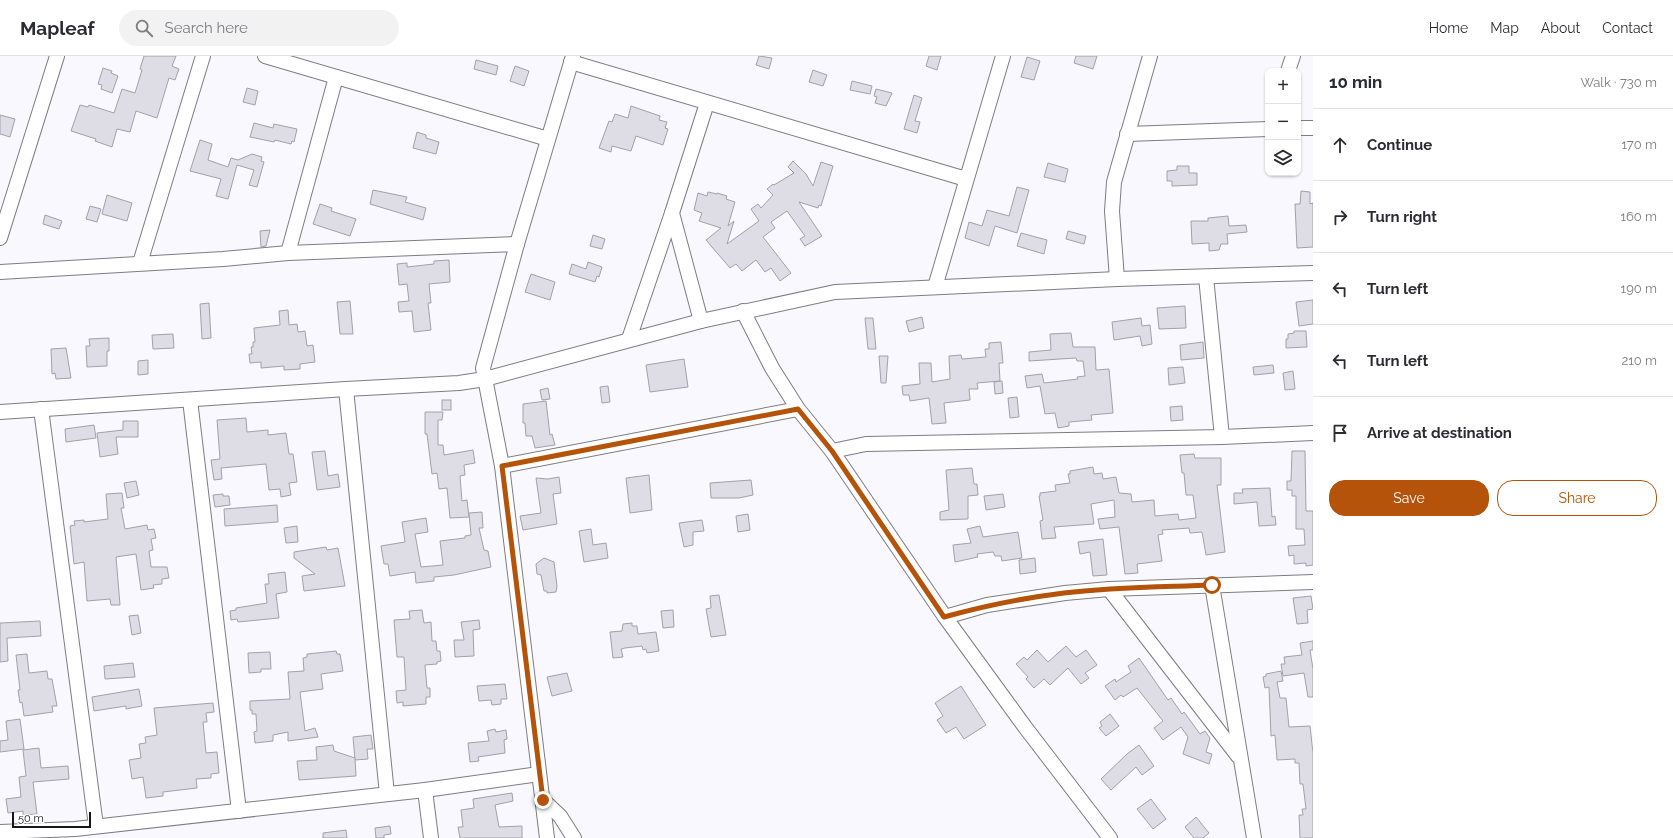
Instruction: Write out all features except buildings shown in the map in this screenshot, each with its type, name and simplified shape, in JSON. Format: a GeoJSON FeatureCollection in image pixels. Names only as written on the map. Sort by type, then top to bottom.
{"type":"FeatureCollection","features":[{"type":"Feature","properties":{"kind":"street"},"geometry":{"type":"LineString","coordinates":[[0,238],[57,56]]}},
{"type":"Feature","properties":{"kind":"street"},"geometry":{"type":"LineString","coordinates":[[140,263],[203,56]]}},
{"type":"Feature","properties":{"kind":"street"},"geometry":{"type":"LineString","coordinates":[[265,56],[548,140]]}},
{"type":"Feature","properties":{"kind":"street"},"geometry":{"type":"LineString","coordinates":[[934,287],[1003,56]]}},
{"type":"Feature","properties":{"kind":"street"},"geometry":{"type":"LineString","coordinates":[[1116,279],[1112,195],[1117,168],[1150,56]]}},
{"type":"Feature","properties":{"kind":"street"},"geometry":{"type":"LineString","coordinates":[[1289,68],[1293,56]]}},
{"type":"Feature","properties":{"kind":"street"},"geometry":{"type":"LineString","coordinates":[[547,838],[502,466],[490,397],[483,368],[517,244],[572,59],[707,103],[966,179]]}},
{"type":"Feature","properties":{"kind":"street"},"geometry":{"type":"LineString","coordinates":[[288,253],[336,77]]}},
{"type":"Feature","properties":{"kind":"street"},"geometry":{"type":"LineString","coordinates":[[629,339],[672,213],[707,103]]}},
{"type":"Feature","properties":{"kind":"street"},"geometry":{"type":"LineString","coordinates":[[1301,128],[1313,128]]}},
{"type":"Feature","properties":{"kind":"street"},"geometry":{"type":"LineString","coordinates":[[1127,134],[1265,129]]}},
{"type":"Feature","properties":{"kind":"street"},"geometry":{"type":"LineString","coordinates":[[672,213],[701,321]]}},
{"type":"Feature","properties":{"kind":"street"},"geometry":{"type":"LineString","coordinates":[[0,272],[223,259],[288,253],[517,244]]}},
{"type":"Feature","properties":{"kind":"street"},"geometry":{"type":"LineString","coordinates":[[0,412],[459,383],[485,379],[629,339],[701,321],[835,292],[1116,279],[1313,273]]}},
{"type":"Feature","properties":{"kind":"street"},"geometry":{"type":"LineString","coordinates":[[1206,277],[1222,437]]}},
{"type":"Feature","properties":{"kind":"street"},"geometry":{"type":"LineString","coordinates":[[743,311],[772,368],[798,409],[832,451],[944,617],[1025,727],[1110,838]]}},
{"type":"Feature","properties":{"kind":"street"},"geometry":{"type":"LineString","coordinates":[[346,389],[387,794]]}},
{"type":"Feature","properties":{"kind":"street"},"geometry":{"type":"LineString","coordinates":[[190,400],[239,811]]}},
{"type":"Feature","properties":{"kind":"street"},"geometry":{"type":"LineString","coordinates":[[41,409],[96,826]]}},
{"type":"Feature","properties":{"kind":"street"},"geometry":{"type":"LineString","coordinates":[[502,466],[798,409]]}},
{"type":"Feature","properties":{"kind":"street"},"geometry":{"type":"LineString","coordinates":[[832,451],[866,444],[1222,437],[1313,432]]}},
{"type":"Feature","properties":{"kind":"street"},"geometry":{"type":"LineString","coordinates":[[944,617],[987,605],[1022,599],[1109,589],[1313,582]]}},
{"type":"Feature","properties":{"kind":"street"},"geometry":{"type":"LineString","coordinates":[[1212,585],[1254,838]]}},
{"type":"Feature","properties":{"kind":"street"},"geometry":{"type":"LineString","coordinates":[[1109,589],[1240,758]]}},
{"type":"Feature","properties":{"kind":"street"},"geometry":{"type":"LineString","coordinates":[[0,832],[75,833],[96,826],[425,790],[539,774]]}},
{"type":"Feature","properties":{"kind":"street"},"geometry":{"type":"LineString","coordinates":[[425,790],[431,838]]}},
{"type":"Feature","properties":{"kind":"street"},"geometry":{"type":"LineString","coordinates":[[543,800],[560,816],[574,838]]}},
{"type":"Feature","properties":{"kind":"route"},"geometry":{"type":"LineString","coordinates":[[543,800],[502,466],[798,409],[832,451],[944,617],[987,605],[1065,593],[1109,589],[1212,585]]}}]}
